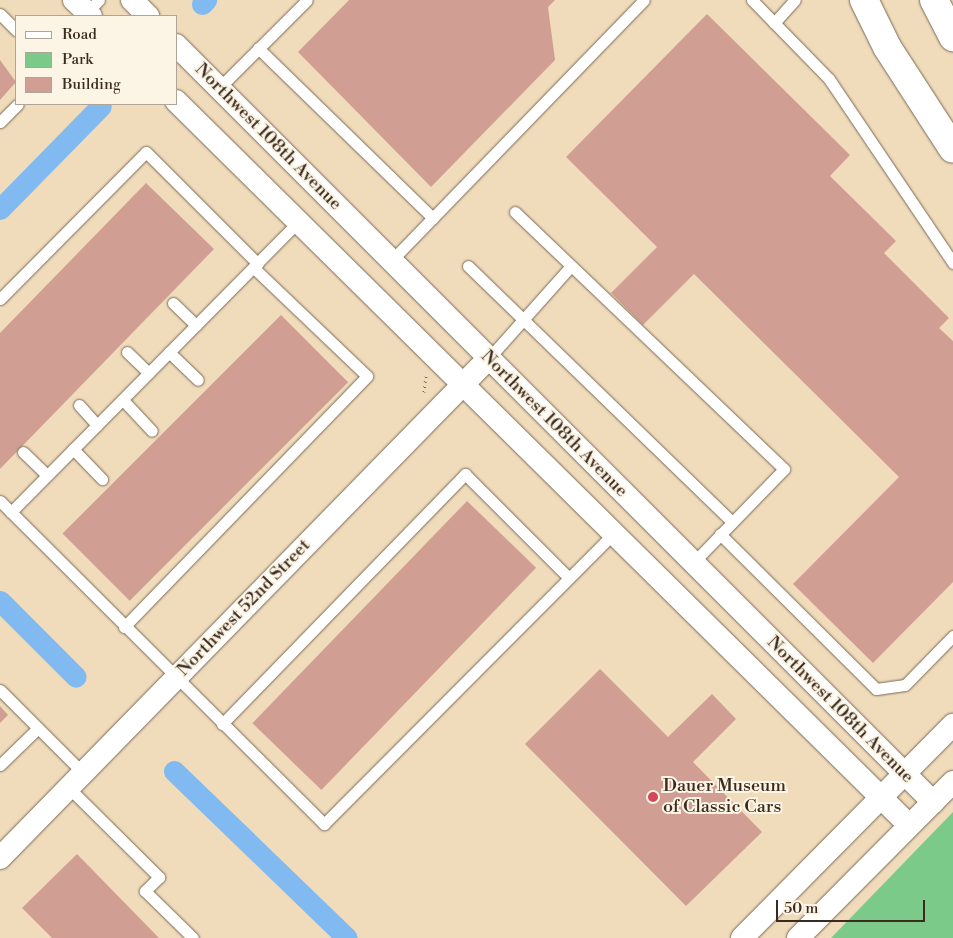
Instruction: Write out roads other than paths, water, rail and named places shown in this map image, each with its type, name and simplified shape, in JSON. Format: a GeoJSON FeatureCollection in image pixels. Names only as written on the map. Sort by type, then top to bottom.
{"type":"FeatureCollection","features":[{"type":"Feature","properties":{"kind":"main road"},"geometry":{"type":"LineString","coordinates":[[864,0],[887,47],[953,149]]}},
{"type":"Feature","properties":{"kind":"main road"},"geometry":{"type":"LineString","coordinates":[[934,0],[953,37]]}},
{"type":"Feature","properties":{"kind":"street"},"geometry":{"type":"LineString","coordinates":[[132,0],[147,15]]}},
{"type":"Feature","properties":{"kind":"street","name":"Northwest 108th Avenue"},"geometry":{"type":"LineString","coordinates":[[178,47],[932,802]]}},
{"type":"Feature","properties":{"kind":"street","name":"Northwest 108th Avenue"},"geometry":{"type":"LineString","coordinates":[[178,103],[909,825]]}},
{"type":"Feature","properties":{"kind":"street","name":"Northwest 52nd Street"},"geometry":{"type":"LineString","coordinates":[[0,858],[463,386],[488,358]]}},
{"type":"Feature","properties":{"kind":"street"},"geometry":{"type":"LineString","coordinates":[[742,938],[953,725]]}},
{"type":"Feature","properties":{"kind":"street"},"geometry":{"type":"LineString","coordinates":[[798,938],[953,782]]}},
{"type":"Feature","properties":{"kind":"lane"},"geometry":{"type":"LineString","coordinates":[[219,88],[307,0]]}},
{"type":"Feature","properties":{"kind":"lane"},"geometry":{"type":"LineString","coordinates":[[391,261],[644,0]]}},
{"type":"Feature","properties":{"kind":"lane"},"geometry":{"type":"LineString","coordinates":[[752,0],[830,79],[953,263]]}},
{"type":"Feature","properties":{"kind":"lane"},"geometry":{"type":"LineString","coordinates":[[774,23],[795,0]]}},
{"type":"Feature","properties":{"kind":"lane"},"geometry":{"type":"LineString","coordinates":[[0,14],[15,29]]}},
{"type":"Feature","properties":{"kind":"lane"},"geometry":{"type":"LineString","coordinates":[[258,48],[433,218]]}},
{"type":"Feature","properties":{"kind":"lane"},"geometry":{"type":"LineString","coordinates":[[0,122],[17,105]]}},
{"type":"Feature","properties":{"kind":"lane"},"geometry":{"type":"LineString","coordinates":[[0,299],[146,152],[256,266],[368,376],[124,627]]}},
{"type":"Feature","properties":{"kind":"lane"},"geometry":{"type":"LineString","coordinates":[[515,212],[784,469],[693,562]]}},
{"type":"Feature","properties":{"kind":"lane"},"geometry":{"type":"LineString","coordinates":[[11,512],[298,222]]}},
{"type":"Feature","properties":{"kind":"lane"},"geometry":{"type":"LineString","coordinates":[[468,266],[732,522]]}},
{"type":"Feature","properties":{"kind":"lane"},"geometry":{"type":"LineString","coordinates":[[488,358],[571,266]]}},
{"type":"Feature","properties":{"kind":"lane"},"geometry":{"type":"LineString","coordinates":[[173,303],[196,325]]}},
{"type":"Feature","properties":{"kind":"lane"},"geometry":{"type":"LineString","coordinates":[[127,352],[148,373]]}},
{"type":"Feature","properties":{"kind":"lane"},"geometry":{"type":"LineString","coordinates":[[169,352],[198,380]]}},
{"type":"Feature","properties":{"kind":"lane"},"geometry":{"type":"LineString","coordinates":[[122,400],[152,431]]}},
{"type":"Feature","properties":{"kind":"lane"},"geometry":{"type":"LineString","coordinates":[[79,405],[98,425]]}},
{"type":"Feature","properties":{"kind":"lane"},"geometry":{"type":"LineString","coordinates":[[73,449],[102,479]]}},
{"type":"Feature","properties":{"kind":"lane"},"geometry":{"type":"LineString","coordinates":[[23,452],[47,475]]}},
{"type":"Feature","properties":{"kind":"lane"},"geometry":{"type":"LineString","coordinates":[[222,724],[465,474],[569,578]]}},
{"type":"Feature","properties":{"kind":"lane"},"geometry":{"type":"LineString","coordinates":[[0,501],[175,679],[324,824],[613,534]]}},
{"type":"Feature","properties":{"kind":"lane"},"geometry":{"type":"LineString","coordinates":[[720,534],[876,689],[905,685],[953,636]]}},
{"type":"Feature","properties":{"kind":"lane"},"geometry":{"type":"LineString","coordinates":[[0,690],[38,728],[76,780],[159,876],[145,891],[192,938]]}},
{"type":"Feature","properties":{"kind":"lane"},"geometry":{"type":"LineString","coordinates":[[0,765],[38,728]]}},
{"type":"Feature","properties":{"kind":"waterway"},"geometry":{"type":"LineString","coordinates":[[202,4],[206,0]]}},
{"type":"Feature","properties":{"kind":"waterway"},"geometry":{"type":"LineString","coordinates":[[0,209],[101,106]]}},
{"type":"Feature","properties":{"kind":"waterway"},"geometry":{"type":"LineString","coordinates":[[0,601],[76,677]]}},
{"type":"Feature","properties":{"kind":"waterway"},"geometry":{"type":"LineString","coordinates":[[174,771],[347,938]]}},
{"type":"Feature","properties":{"kind":"place","name":"Dauer Museum of Classic Cars"},"geometry":{"type":"Point","coordinates":[653,797]}}]}
